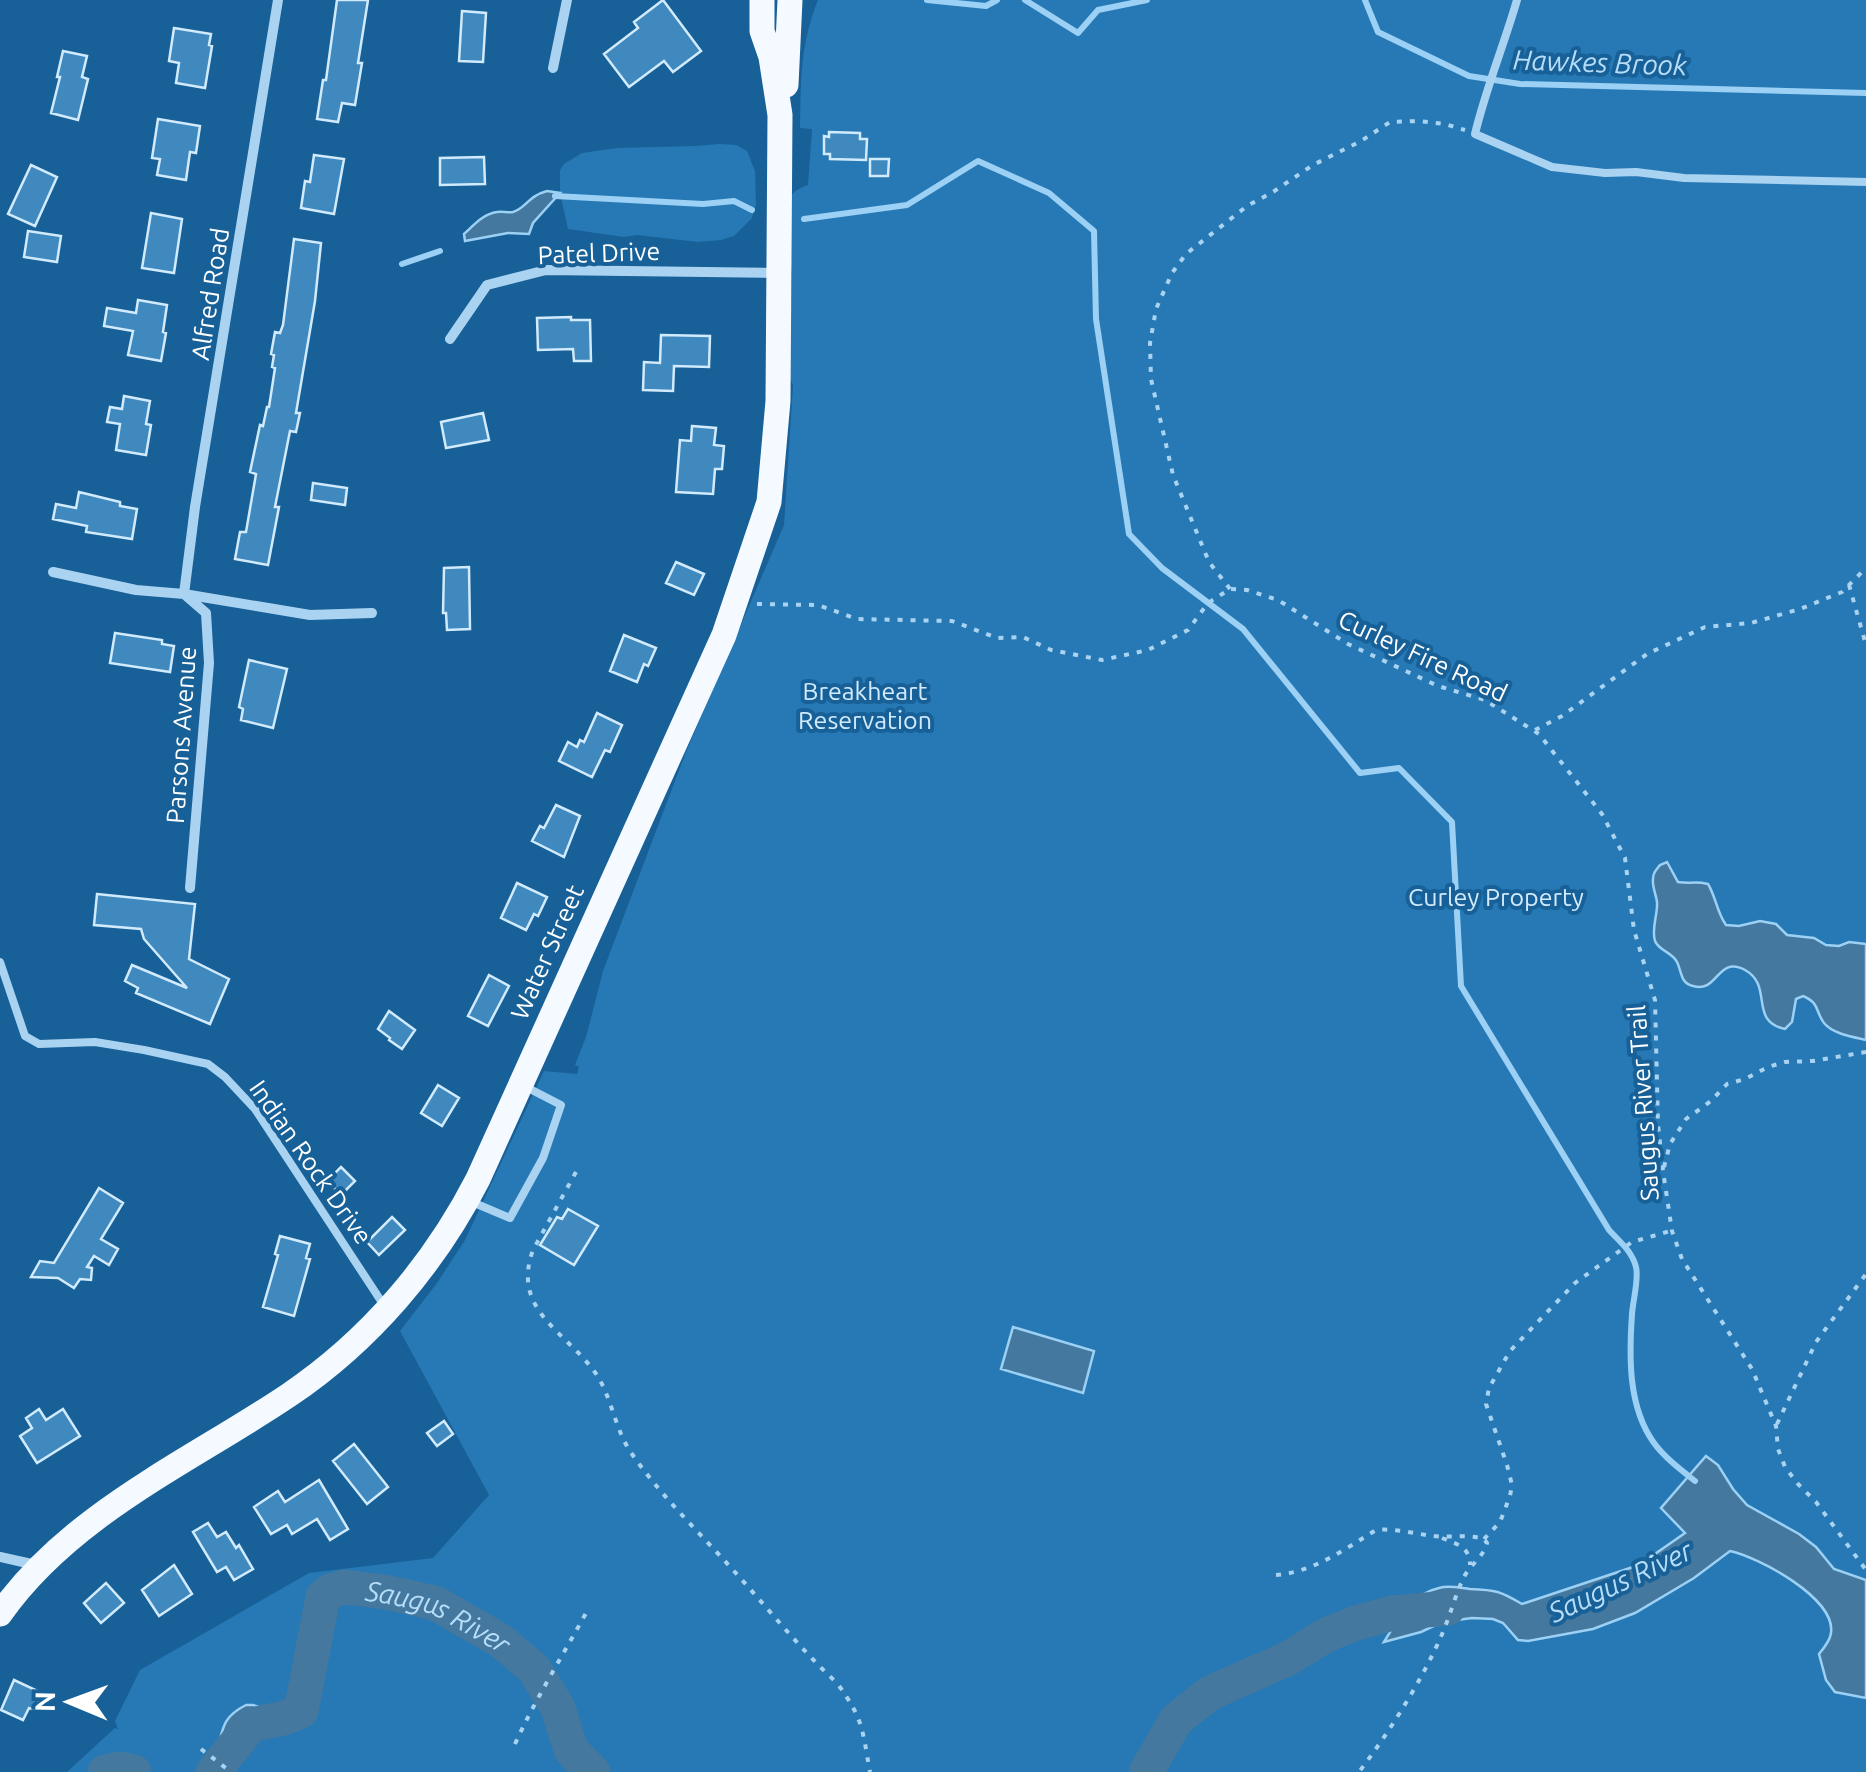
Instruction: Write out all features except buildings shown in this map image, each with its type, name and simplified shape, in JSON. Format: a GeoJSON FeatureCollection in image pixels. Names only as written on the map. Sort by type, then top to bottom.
{"type":"FeatureCollection","features":[{"type":"Feature","properties":{"kind":"main road"},"geometry":{"type":"LineString","coordinates":[[743,0],[762,31]]}},
{"type":"Feature","properties":{"kind":"main road","name":"Water Street"},"geometry":{"type":"LineString","coordinates":[[0,1614],[70,1540],[116,1505],[306,1383],[352,1346],[388,1310],[435,1252],[468,1200],[724,635],[769,502],[778,401],[780,114],[762,31],[762,0]]}},
{"type":"Feature","properties":{"kind":"main road","name":"Water Street"},"geometry":{"type":"LineString","coordinates":[[780,114],[785,99],[790,0]]}},
{"type":"Feature","properties":{"kind":"street","name":"Alfred Road"},"geometry":{"type":"LineString","coordinates":[[184,594],[278,0]]}},
{"type":"Feature","properties":{"kind":"street"},"geometry":{"type":"LineString","coordinates":[[554,68],[567,0]]}},
{"type":"Feature","properties":{"kind":"street","name":"Patel Drive"},"geometry":{"type":"LineString","coordinates":[[450,339],[487,285],[546,270],[778,273]]}},
{"type":"Feature","properties":{"kind":"street"},"geometry":{"type":"LineString","coordinates":[[53,572],[136,590],[310,615],[372,614]]}},
{"type":"Feature","properties":{"kind":"street","name":"Parsons Avenue"},"geometry":{"type":"LineString","coordinates":[[184,594],[206,613],[209,663],[190,888]]}},
{"type":"Feature","properties":{"kind":"street"},"geometry":{"type":"LineString","coordinates":[[0,1556],[42,1566]]}},
{"type":"Feature","properties":{"kind":"lane"},"geometry":{"type":"LineString","coordinates":[[1516,0],[1475,134],[1552,167],[1684,178],[1866,182]]}},
{"type":"Feature","properties":{"kind":"lane","name":"Indian Rock Drive"},"geometry":{"type":"LineString","coordinates":[[0,962],[25,1036],[39,1044],[94,1042],[144,1050],[208,1064],[225,1077],[255,1110],[388,1310]]}},
{"type":"Feature","properties":{"kind":"lane"},"geometry":{"type":"LineString","coordinates":[[468,1200],[510,1218],[543,1158],[561,1105],[522,1084]]}},
{"type":"Feature","properties":{"kind":"path"},"geometry":{"type":"LineString","coordinates":[[735,602],[818,606],[857,619],[952,621],[997,638],[1023,637],[1050,650],[1102,660],[1148,650],[1188,630],[1208,603],[1230,588],[1209,562],[1173,475],[1151,380],[1150,342],[1156,308],[1172,273],[1186,254],[1247,206],[1390,122],[1445,124],[1475,134]]}},
{"type":"Feature","properties":{"kind":"path"},"geometry":{"type":"LineString","coordinates":[[1534,730],[1562,716],[1647,654],[1705,627],[1751,623],[1800,609],[1842,592],[1866,568]]}},
{"type":"Feature","properties":{"kind":"path"},"geometry":{"type":"LineString","coordinates":[[1850,585],[1866,646]]}},
{"type":"Feature","properties":{"kind":"path","name":"Curley Fire Road"},"geometry":{"type":"LineString","coordinates":[[1230,588],[1278,600],[1348,644],[1438,686],[1485,700],[1534,730]]}},
{"type":"Feature","properties":{"kind":"path","name":"Saugus River Trail"},"geometry":{"type":"LineString","coordinates":[[1534,730],[1602,814],[1625,858],[1634,930],[1655,1000],[1658,1124],[1672,1231],[1682,1259],[1752,1369],[1776,1426],[1784,1467],[1816,1502],[1866,1570]]}},
{"type":"Feature","properties":{"kind":"path"},"geometry":{"type":"LineString","coordinates":[[1663,1171],[1670,1144],[1686,1119],[1727,1084],[1785,1062],[1866,1052]]}},
{"type":"Feature","properties":{"kind":"path"},"geometry":{"type":"LineString","coordinates":[[576,1172],[528,1264],[532,1297],[554,1332],[597,1375],[620,1436],[632,1454],[848,1699],[862,1721],[870,1772]]}},
{"type":"Feature","properties":{"kind":"path"},"geometry":{"type":"LineString","coordinates":[[1484,1538],[1500,1522],[1512,1485],[1486,1404],[1488,1388],[1510,1351],[1575,1282],[1632,1242],[1672,1231]]}},
{"type":"Feature","properties":{"kind":"path"},"geometry":{"type":"LineString","coordinates":[[1776,1426],[1816,1342],[1866,1274]]}},
{"type":"Feature","properties":{"kind":"path"},"geometry":{"type":"LineString","coordinates":[[1276,1575],[1300,1572],[1324,1562],[1376,1530],[1386,1528],[1484,1538]]}},
{"type":"Feature","properties":{"kind":"path"},"geometry":{"type":"LineString","coordinates":[[1437,1536],[1467,1550],[1470,1565]]}},
{"type":"Feature","properties":{"kind":"path"},"geometry":{"type":"LineString","coordinates":[[1360,1772],[1442,1635],[1462,1580],[1486,1548],[1484,1538]]}},
{"type":"Feature","properties":{"kind":"path"},"geometry":{"type":"LineString","coordinates":[[515,1744],[535,1700],[586,1613]]}},
{"type":"Feature","properties":{"kind":"path"},"geometry":{"type":"LineString","coordinates":[[201,1749],[231,1772]]}},
{"type":"Feature","properties":{"kind":"green space","name":"Curley Property"},"geometry":{"type":"Polygon","coordinates":[[[818,0],[1866,0],[1866,1772],[67,1772],[117,1726],[115,1721],[140,1670],[309,1573],[433,1558],[489,1495],[400,1331],[465,1240],[544,1071],[577,1074],[579,1067],[575,1065],[603,971],[686,752],[784,525],[793,385],[789,375],[792,272],[784,212],[791,195],[808,185],[812,129],[800,128],[801,78],[818,0]]]}},
{"type":"Feature","properties":{"kind":"green space"},"geometry":{"type":"Polygon","coordinates":[[[736,145],[747,151],[755,171],[756,205],[752,218],[734,236],[698,242],[568,229],[560,193],[560,170],[582,153],[736,145]]]}},
{"type":"Feature","properties":{"kind":"water"},"geometry":{"type":"Polygon","coordinates":[[[547,191],[560,193],[533,223],[529,234],[508,233],[465,241],[464,234],[483,217],[517,210],[547,191]]]}},
{"type":"Feature","properties":{"kind":"water"},"geometry":{"type":"Polygon","coordinates":[[[1667,862],[1678,882],[1708,884],[1726,925],[1760,921],[1776,924],[1787,935],[1814,938],[1826,945],[1866,944],[1866,1040],[1828,1027],[1815,1004],[1803,996],[1796,999],[1792,1022],[1785,1029],[1774,1025],[1767,1019],[1754,977],[1736,967],[1729,967],[1708,985],[1693,986],[1686,982],[1675,959],[1657,944],[1654,936],[1657,902],[1653,877],[1660,865],[1667,862]]]}},
{"type":"Feature","properties":{"kind":"water"},"geometry":{"type":"Polygon","coordinates":[[[1013,1327],[1094,1351],[1083,1393],[1001,1369],[1013,1327]]]}},
{"type":"Feature","properties":{"kind":"water"},"geometry":{"type":"Polygon","coordinates":[[[1706,1456],[1718,1465],[1747,1505],[1799,1534],[1834,1569],[1866,1580],[1866,1698],[1835,1692],[1826,1680],[1819,1654],[1831,1633],[1829,1620],[1809,1593],[1776,1570],[1730,1551],[1635,1613],[1593,1629],[1528,1641],[1518,1640],[1503,1623],[1472,1618],[1442,1622],[1384,1642],[1413,1602],[1429,1591],[1451,1587],[1492,1591],[1522,1604],[1639,1565],[1685,1533],[1661,1508],[1706,1456]]]}},
{"type":"Feature","properties":{"kind":"water"},"geometry":{"type":"Polygon","coordinates":[[[246,1705],[287,1717],[253,1741],[224,1772],[203,1772],[216,1754],[228,1719],[246,1705]]]}},
{"type":"Feature","properties":{"kind":"waterway","name":"Hawkes Brook"},"geometry":{"type":"LineString","coordinates":[[927,0],[986,6],[997,0]]}},
{"type":"Feature","properties":{"kind":"waterway","name":"Hawkes Brook"},"geometry":{"type":"LineString","coordinates":[[1025,0],[1078,33],[1098,10],[1147,0]]}},
{"type":"Feature","properties":{"kind":"waterway","name":"Hawkes Brook"},"geometry":{"type":"LineString","coordinates":[[1365,0],[1378,32],[1469,76],[1520,84],[1866,93]]}},
{"type":"Feature","properties":{"kind":"waterway"},"geometry":{"type":"LineString","coordinates":[[804,219],[907,205],[978,161],[1049,193],[1094,231],[1096,319],[1129,534],[1162,568],[1243,629],[1360,773],[1399,768],[1452,822],[1461,986],[1609,1230],[1634,1261],[1637,1277],[1631,1364],[1639,1414],[1658,1448],[1695,1481]]}},
{"type":"Feature","properties":{"kind":"waterway"},"geometry":{"type":"LineString","coordinates":[[555,196],[703,204],[734,201],[752,210]]}},
{"type":"Feature","properties":{"kind":"waterway"},"geometry":{"type":"LineString","coordinates":[[402,264],[440,251]]}},
{"type":"Feature","properties":{"kind":"waterway","name":"Saugus River"},"geometry":{"type":"LineString","coordinates":[[213,1772],[251,1725],[301,1711],[323,1597],[345,1587],[435,1603],[501,1641],[534,1669],[558,1708],[571,1750],[593,1772]]}},
{"type":"Feature","properties":{"kind":"waterway","name":"Saugus River"},"geometry":{"type":"LineString","coordinates":[[1146,1772],[1176,1720],[1210,1693],[1356,1623],[1393,1613],[1448,1608]]}},
{"type":"Feature","properties":{"kind":"waterway","name":"Saugus River"},"geometry":{"type":"LineString","coordinates":[[105,1772],[134,1772]]}},
{"type":"Feature","properties":{"kind":"park label","name":"Breakheart Reservation"},"geometry":{"type":"Point","coordinates":[865,706]}}]}
